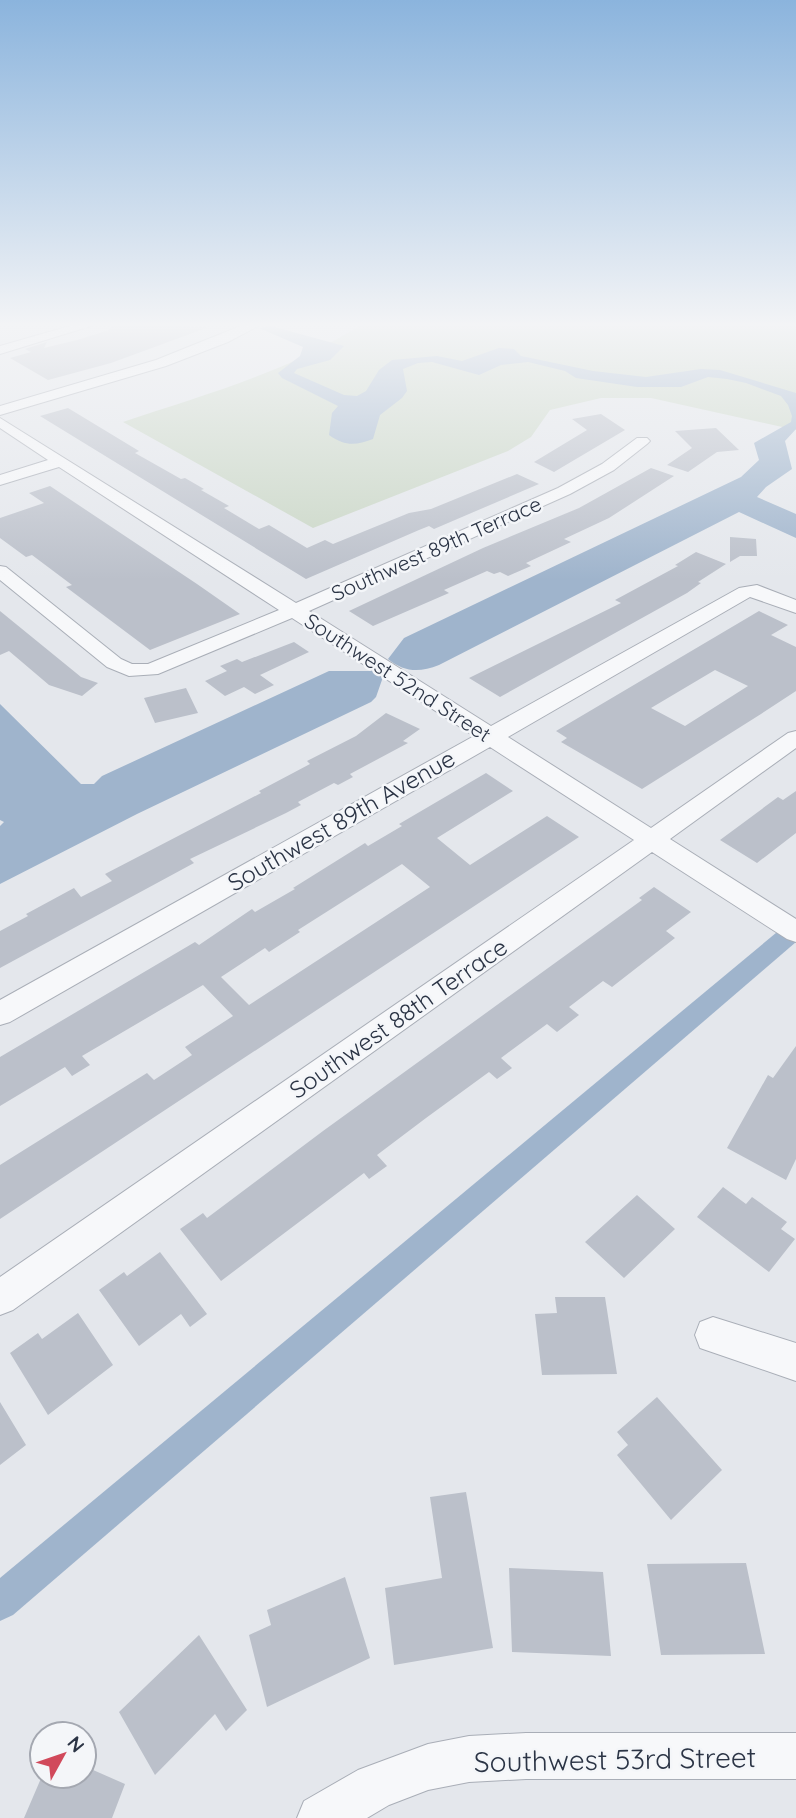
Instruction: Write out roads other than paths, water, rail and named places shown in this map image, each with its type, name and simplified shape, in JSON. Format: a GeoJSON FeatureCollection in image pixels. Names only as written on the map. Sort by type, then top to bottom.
{"type":"FeatureCollection","features":[{"type":"Feature","properties":{"kind":"street","name":"Southwest 52nd Street"},"geometry":{"type":"LineString","coordinates":[[0,422],[796,932]]}},
{"type":"Feature","properties":{"kind":"street","name":"Southwest 89th Terrace"},"geometry":{"type":"LineString","coordinates":[[0,571],[114,663],[130,670],[144,671],[167,665],[564,491],[608,467],[642,440]]}},
{"type":"Feature","properties":{"kind":"street"},"geometry":{"type":"LineString","coordinates":[[0,480],[61,461]]}},
{"type":"Feature","properties":{"kind":"street","name":"Southwest 89th Avenue"},"geometry":{"type":"LineString","coordinates":[[0,1014],[746,592],[757,591],[796,607]]}},
{"type":"Feature","properties":{"kind":"street","name":"Southwest 88th Terrace"},"geometry":{"type":"LineString","coordinates":[[0,1298],[796,737]]}},
{"type":"Feature","properties":{"kind":"street"},"geometry":{"type":"LineString","coordinates":[[713,1335],[796,1362]]}},
{"type":"Feature","properties":{"kind":"street","name":"Southwest 53rd Street"},"geometry":{"type":"LineString","coordinates":[[321,1818],[375,1787],[428,1767],[469,1759],[526,1756],[796,1756]]}},
{"type":"Feature","properties":{"kind":"water"},"geometry":{"type":"Polygon","coordinates":[[[335,410],[387,410],[380,415],[373,439],[350,444],[329,435],[335,410]]]}},
{"type":"Feature","properties":{"kind":"water"},"geometry":{"type":"Polygon","coordinates":[[[790,410],[796,410],[796,429],[785,441],[792,469],[766,487],[757,497],[796,514],[796,538],[739,512],[439,665],[418,670],[406,669],[388,659],[404,638],[741,477],[759,460],[754,443],[791,422],[790,410]]]}},
{"type":"Feature","properties":{"kind":"water"},"geometry":{"type":"Polygon","coordinates":[[[329,671],[373,671],[383,677],[376,697],[371,702],[137,814],[0,884],[0,826],[4,822],[0,820],[0,704],[81,784],[94,784],[102,776],[329,671]]]}},
{"type":"Feature","properties":{"kind":"waterway"},"geometry":{"type":"LineString","coordinates":[[0,1602],[796,929]]}}]}
